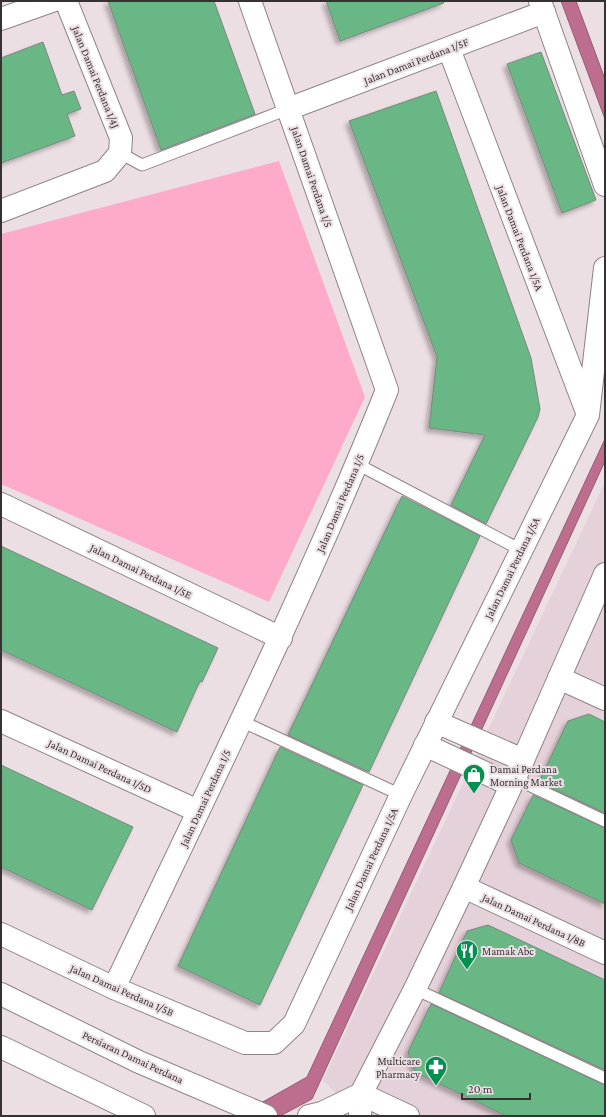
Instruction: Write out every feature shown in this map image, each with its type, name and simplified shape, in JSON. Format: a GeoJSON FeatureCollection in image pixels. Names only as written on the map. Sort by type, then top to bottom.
{"type":"FeatureCollection","features":[{"type":"Feature","properties":{"kind":"street"},"geometry":{"type":"LineString","coordinates":[[1,19],[52,1]]}},
{"type":"Feature","properties":{"kind":"street","name":"Jalan Damai Perdana 1/4J"},"geometry":{"type":"LineString","coordinates":[[66,1],[121,138],[120,153]]}},
{"type":"Feature","properties":{"kind":"street","name":"Jalan Damai Perdana 1/5"},"geometry":{"type":"LineString","coordinates":[[114,988],[281,638],[357,464],[387,390],[250,1]]}},
{"type":"Feature","properties":{"kind":"street"},"geometry":{"type":"LineString","coordinates":[[542,6],[605,186]]}},
{"type":"Feature","properties":{"kind":"street","name":"Jalan Damai Perdana 1/5F"},"geometry":{"type":"LineString","coordinates":[[288,109],[449,49],[542,6]]}},
{"type":"Feature","properties":{"kind":"street","name":"Jalan Damai Perdana 1/5A"},"geometry":{"type":"LineString","coordinates":[[245,1043],[274,1043],[294,1024],[401,795],[433,749],[521,550],[588,415],[449,49]]}},
{"type":"Feature","properties":{"kind":"street"},"geometry":{"type":"LineString","coordinates":[[1,210],[106,171],[120,153]]}},
{"type":"Feature","properties":{"kind":"street"},"geometry":{"type":"LineString","coordinates":[[588,415],[605,268]]}},
{"type":"Feature","properties":{"kind":"street","name":"Jalan Damai Perdana 1/5E"},"geometry":{"type":"LineString","coordinates":[[1,504],[281,638]]}},
{"type":"Feature","properties":{"kind":"street"},"geometry":{"type":"LineString","coordinates":[[360,1116],[361,1094],[464,887],[516,775],[605,574]]}},
{"type":"Feature","properties":{"kind":"street"},"geometry":{"type":"LineString","coordinates":[[559,678],[605,699]]}},
{"type":"Feature","properties":{"kind":"street","name":"Jalan Damai Perdana 1/5D"},"geometry":{"type":"LineString","coordinates":[[1,721],[198,811]]}},
{"type":"Feature","properties":{"kind":"street"},"geometry":{"type":"LineString","coordinates":[[444,726],[480,742],[516,775]]}},
{"type":"Feature","properties":{"kind":"street"},"geometry":{"type":"LineString","coordinates":[[433,749],[469,766],[516,775]]}},
{"type":"Feature","properties":{"kind":"street","name":"Jalan Damai Perdana 1/8B"},"geometry":{"type":"LineString","coordinates":[[464,887],[605,953]]}},
{"type":"Feature","properties":{"kind":"street","name":"Jalan Damai Perdana 1/5B"},"geometry":{"type":"LineString","coordinates":[[1,934],[114,988],[245,1043]]}},
{"type":"Feature","properties":{"kind":"street","name":"Persiaran Damai Perdana"},"geometry":{"type":"LineString","coordinates":[[1,994],[139,1062],[266,1116]]}},
{"type":"Feature","properties":{"kind":"street"},"geometry":{"type":"LineString","coordinates":[[1,1047],[144,1116]]}},
{"type":"Feature","properties":{"kind":"street"},"geometry":{"type":"LineString","coordinates":[[308,1116],[322,1113],[361,1094]]}},
{"type":"Feature","properties":{"kind":"street"},"geometry":{"type":"LineString","coordinates":[[361,1094],[408,1116]]}},
{"type":"Feature","properties":{"kind":"lane"},"geometry":{"type":"LineString","coordinates":[[120,153],[142,165],[288,109]]}},
{"type":"Feature","properties":{"kind":"lane"},"geometry":{"type":"LineString","coordinates":[[357,464],[521,550]]}},
{"type":"Feature","properties":{"kind":"lane"},"geometry":{"type":"LineString","coordinates":[[241,721],[401,795]]}},
{"type":"Feature","properties":{"kind":"lane"},"geometry":{"type":"LineString","coordinates":[[516,775],[605,821]]}},
{"type":"Feature","properties":{"kind":"lane"},"geometry":{"type":"LineString","coordinates":[[415,988],[605,1078]]}},
{"type":"Feature","properties":{"kind":"shaded area"},"geometry":{"type":"Polygon","coordinates":[[[561,1],[576,1],[605,79],[605,119],[561,1]]]}},
{"type":"Feature","properties":{"kind":"shaded area"},"geometry":{"type":"Polygon","coordinates":[[[279,161],[365,397],[269,602],[1,484],[1,234],[279,161]]]}},
{"type":"Feature","properties":{"kind":"shaded area"},"geometry":{"type":"Polygon","coordinates":[[[605,439],[605,461],[312,1099],[280,1116],[238,1116],[307,1077],[605,439]]]}},
{"type":"Feature","properties":{"kind":"shaded area"},"geometry":{"type":"Polygon","coordinates":[[[605,482],[605,1116],[358,1116],[323,1080],[605,482]]]}},
{"type":"Feature","properties":{"kind":"building"},"geometry":{"type":"Polygon","coordinates":[[[108,1],[214,1],[255,114],[161,150],[108,1]]]}},
{"type":"Feature","properties":{"kind":"building"},"geometry":{"type":"Polygon","coordinates":[[[326,1],[443,1],[444,3],[340,41],[326,1]]]}},
{"type":"Feature","properties":{"kind":"building"},"geometry":{"type":"Polygon","coordinates":[[[43,42],[62,95],[74,91],[81,109],[67,114],[75,136],[1,163],[1,58],[43,42]]]}},
{"type":"Feature","properties":{"kind":"building"},"geometry":{"type":"Polygon","coordinates":[[[541,52],[596,200],[562,213],[507,64],[541,52]]]}},
{"type":"Feature","properties":{"kind":"building"},"geometry":{"type":"Polygon","coordinates":[[[436,91],[531,358],[540,409],[538,417],[486,524],[451,505],[485,435],[429,428],[437,357],[349,121],[436,91]]]}},
{"type":"Feature","properties":{"kind":"building"},"geometry":{"type":"Polygon","coordinates":[[[402,496],[480,536],[369,772],[288,735],[402,496]]]}},
{"type":"Feature","properties":{"kind":"building"},"geometry":{"type":"Polygon","coordinates":[[[1,546],[218,648],[202,682],[200,681],[177,732],[1,650],[1,546]]]}},
{"type":"Feature","properties":{"kind":"building"},"geometry":{"type":"Polygon","coordinates":[[[589,714],[605,722],[605,813],[539,782],[568,721],[589,714]]]}},
{"type":"Feature","properties":{"kind":"building"},"geometry":{"type":"Polygon","coordinates":[[[280,747],[363,785],[260,1005],[178,966],[280,747]]]}},
{"type":"Feature","properties":{"kind":"building"},"geometry":{"type":"Polygon","coordinates":[[[1,765],[133,827],[92,910],[1,867],[1,765]]]}},
{"type":"Feature","properties":{"kind":"building"},"geometry":{"type":"Polygon","coordinates":[[[533,795],[605,828],[605,904],[519,863],[511,840],[533,795]]]}},
{"type":"Feature","properties":{"kind":"building"},"geometry":{"type":"Polygon","coordinates":[[[488,925],[605,980],[605,1070],[439,993],[467,931],[488,925]]]}},
{"type":"Feature","properties":{"kind":"building"},"geometry":{"type":"Polygon","coordinates":[[[431,1004],[605,1085],[605,1116],[506,1116],[415,1072],[408,1052],[431,1004]]]}},
{"type":"Feature","properties":{"kind":"place","name":"Damai Perdana Morning Market"},"geometry":{"type":"Point","coordinates":[474,794]}},
{"type":"Feature","properties":{"kind":"place","name":"Mamak Abc"},"geometry":{"type":"Point","coordinates":[467,970]}},
{"type":"Feature","properties":{"kind":"place","name":"Multicare Pharmacy"},"geometry":{"type":"Point","coordinates":[436,1086]}}]}
